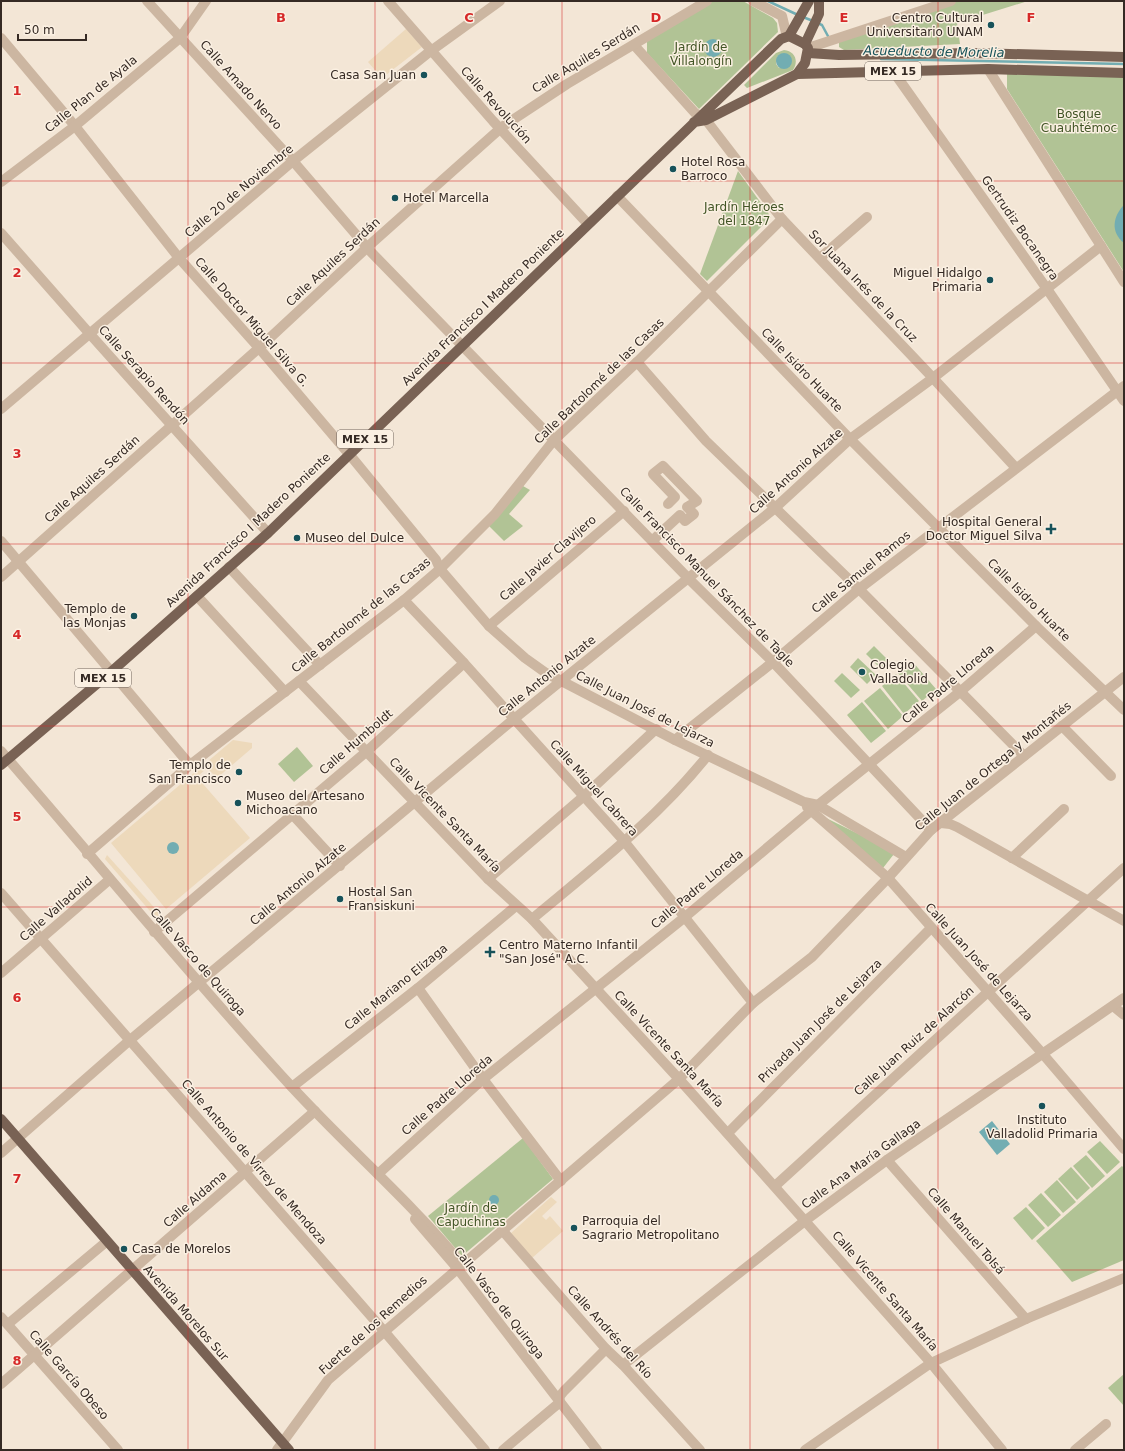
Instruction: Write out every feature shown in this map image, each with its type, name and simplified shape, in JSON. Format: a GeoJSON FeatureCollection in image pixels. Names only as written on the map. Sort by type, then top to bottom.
{"type":"FeatureCollection","features":[{"type":"Feature","properties":{"kind":"main road"},"geometry":{"type":"LineString","coordinates":[[788,36],[809,1]]}},
{"type":"Feature","properties":{"kind":"main road"},"geometry":{"type":"LineString","coordinates":[[797,74],[819,14],[819,1]]}},
{"type":"Feature","properties":{"kind":"main road","name":"MEX 15"},"geometry":{"type":"LineString","coordinates":[[700,119],[781,39],[788,36],[807,49],[839,55],[976,53],[1124,57]]}},
{"type":"Feature","properties":{"kind":"main road","name":"MEX 15"},"geometry":{"type":"LineString","coordinates":[[700,119],[797,74],[988,69],[1124,73]]}},
{"type":"Feature","properties":{"kind":"main road","name":"Avenida Francisco I Madero Poniente"},"geometry":{"type":"LineString","coordinates":[[4,762],[111,672],[268,532],[461,345],[700,119]]}},
{"type":"Feature","properties":{"kind":"main road","name":"Avenida Morelos Sur"},"geometry":{"type":"LineString","coordinates":[[1,1119],[283,1448]]}},
{"type":"Feature","properties":{"kind":"street","name":"Calle Amado Nervo"},"geometry":{"type":"LineString","coordinates":[[147,1],[293,161],[368,248],[461,345]]}},
{"type":"Feature","properties":{"kind":"street","name":"Calle Plan de Ayala"},"geometry":{"type":"LineString","coordinates":[[1,182],[75,126],[180,38],[206,1]]}},
{"type":"Feature","properties":{"kind":"street","name":"Calle Revolución"},"geometry":{"type":"LineString","coordinates":[[388,1],[500,129],[588,224]]}},
{"type":"Feature","properties":{"kind":"street","name":"Calle 20 de Noviembre"},"geometry":{"type":"LineString","coordinates":[[1,409],[293,161],[431,50],[500,1]]}},
{"type":"Feature","properties":{"kind":"street","name":"Calle Aquiles Serdán"},"geometry":{"type":"LineString","coordinates":[[1,577],[259,348],[500,129],[567,84],[707,1]]}},
{"type":"Feature","properties":{"kind":"street"},"geometry":{"type":"LineString","coordinates":[[753,1],[782,16],[788,36]]}},
{"type":"Feature","properties":{"kind":"street"},"geometry":{"type":"LineString","coordinates":[[807,49],[951,1]]}},
{"type":"Feature","properties":{"kind":"street","name":"Calle Doctor Miguel Silva G."},"geometry":{"type":"LineString","coordinates":[[1,38],[75,126],[179,258],[259,348],[349,454]]}},
{"type":"Feature","properties":{"kind":"street","name":"Sor Juana Inés de la Cruz"},"geometry":{"type":"LineString","coordinates":[[634,45],[700,119],[782,219],[1016,468]]}},
{"type":"Feature","properties":{"kind":"street"},"geometry":{"type":"LineString","coordinates":[[988,69],[1124,282]]}},
{"type":"Feature","properties":{"kind":"street","name":"Gertrudiz Bocanegra"},"geometry":{"type":"LineString","coordinates":[[894,71],[1047,289],[1120,388],[1124,401]]}},
{"type":"Feature","properties":{"kind":"street","name":"Calle Isidro Huarte"},"geometry":{"type":"LineString","coordinates":[[617,196],[850,439],[1036,626],[1124,710]]}},
{"type":"Feature","properties":{"kind":"street"},"geometry":{"type":"LineString","coordinates":[[820,258],[867,217]]}},
{"type":"Feature","properties":{"kind":"street","name":"Calle Bartolomé de las Casas"},"geometry":{"type":"LineString","coordinates":[[87,854],[190,765],[404,600],[440,569],[495,514],[554,440],[637,362],[782,219]]}},
{"type":"Feature","properties":{"kind":"street","name":"Calle Serapio Rendón"},"geometry":{"type":"LineString","coordinates":[[1,233],[268,532]]}},
{"type":"Feature","properties":{"kind":"street","name":"Calle Antonio Alzate"},"geometry":{"type":"LineString","coordinates":[[1,1153],[130,1040],[199,984],[514,719],[775,508],[850,439],[933,378],[1101,246]]}},
{"type":"Feature","properties":{"kind":"street","name":"Calle Francisco Manuel Sánchez de Tagle"},"geometry":{"type":"LineString","coordinates":[[461,345],[624,510],[689,579],[773,662],[931,830]]}},
{"type":"Feature","properties":{"kind":"street"},"geometry":{"type":"LineString","coordinates":[[637,362],[706,441],[859,589],[1024,756]]}},
{"type":"Feature","properties":{"kind":"street","name":"Calle Samuel Ramos"},"geometry":{"type":"LineString","coordinates":[[676,740],[773,662],[859,589],[1120,388]]}},
{"type":"Feature","properties":{"kind":"street","name":"Calle Juan José de Lejarza"},"geometry":{"type":"LineString","coordinates":[[349,454],[436,560],[440,569],[489,626],[525,658],[546,673],[676,740],[804,802],[906,857]]}},
{"type":"Feature","properties":{"kind":"street"},"geometry":{"type":"LineString","coordinates":[[653,540],[680,515],[685,521],[694,514],[687,507],[697,501],[663,466],[653,474],[675,497],[668,504]]}},
{"type":"Feature","properties":{"kind":"street","name":"Calle Javier Clavijero"},"geometry":{"type":"LineString","coordinates":[[489,626],[624,510]]}},
{"type":"Feature","properties":{"kind":"street"},"geometry":{"type":"LineString","coordinates":[[1,541],[190,765]]}},
{"type":"Feature","properties":{"kind":"street"},"geometry":{"type":"LineString","coordinates":[[230,567],[320,665]]}},
{"type":"Feature","properties":{"kind":"street"},"geometry":{"type":"LineString","coordinates":[[197,596],[285,692]]}},
{"type":"Feature","properties":{"kind":"street","name":"Calle Miguel Cabrera"},"geometry":{"type":"LineString","coordinates":[[404,600],[464,663],[624,841],[753,1003]]}},
{"type":"Feature","properties":{"kind":"street","name":"Calle Padre Lloreda"},"geometry":{"type":"LineString","coordinates":[[378,1174],[483,1079],[685,917],[814,808],[870,765],[961,691],[1036,626]]}},
{"type":"Feature","properties":{"kind":"street","name":"Calle Humboldt"},"geometry":{"type":"LineString","coordinates":[[154,932],[366,752],[464,663]]}},
{"type":"Feature","properties":{"kind":"street","name":"Calle Juan de Ortega y Montañés"},"geometry":{"type":"LineString","coordinates":[[459,1266],[561,1181],[679,1079],[753,1003],[812,957],[888,878],[931,830],[1124,677]]}},
{"type":"Feature","properties":{"kind":"street","name":"Calle Vicente Santa María"},"geometry":{"type":"LineString","coordinates":[[299,681],[488,879],[532,919],[679,1079],[806,1220],[931,1363],[1002,1450]]}},
{"type":"Feature","properties":{"kind":"street"},"geometry":{"type":"LineString","coordinates":[[1062,726],[1111,776]]}},
{"type":"Feature","properties":{"kind":"street"},"geometry":{"type":"LineString","coordinates":[[488,879],[584,796],[656,729]]}},
{"type":"Feature","properties":{"kind":"street","name":"Calle Vasco de Quiroga"},"geometry":{"type":"LineString","coordinates":[[1,751],[4,762],[87,854],[199,984],[292,1087],[378,1174],[459,1266],[559,1403],[597,1450]]}},
{"type":"Feature","properties":{"kind":"street"},"geometry":{"type":"LineString","coordinates":[[532,919],[624,841],[687,782],[708,755]]}},
{"type":"Feature","properties":{"kind":"street","name":"Calle Juan José de Lejarza"},"geometry":{"type":"LineString","coordinates":[[814,808],[888,878],[930,928],[1042,1052],[1124,1149]]}},
{"type":"Feature","properties":{"kind":"street"},"geometry":{"type":"LineString","coordinates":[[1012,858],[1064,809]]}},
{"type":"Feature","properties":{"kind":"street"},"geometry":{"type":"LineString","coordinates":[[293,815],[340,866]]}},
{"type":"Feature","properties":{"kind":"street"},"geometry":{"type":"LineString","coordinates":[[941,823],[950,824],[957,827],[1124,921]]}},
{"type":"Feature","properties":{"kind":"street","name":"Calle Juan Ruiz de Alarcón"},"geometry":{"type":"LineString","coordinates":[[775,1186],[1124,868]]}},
{"type":"Feature","properties":{"kind":"street","name":"Calle Valladolid"},"geometry":{"type":"LineString","coordinates":[[1,973],[109,880]]}},
{"type":"Feature","properties":{"kind":"street","name":"Calle Antonio de Virrey de Mendoza"},"geometry":{"type":"LineString","coordinates":[[1,893],[384,1331],[485,1450]]}},
{"type":"Feature","properties":{"kind":"street","name":"Calle Mariano Elizaga"},"geometry":{"type":"LineString","coordinates":[[292,1087],[418,988],[516,906]]}},
{"type":"Feature","properties":{"kind":"street","name":"Privada Juan José de Lejarza"},"geometry":{"type":"LineString","coordinates":[[728,1133],[930,928]]}},
{"type":"Feature","properties":{"kind":"street"},"geometry":{"type":"LineString","coordinates":[[418,988],[483,1079],[561,1181]]}},
{"type":"Feature","properties":{"kind":"street","name":"Calle Ana María Gallaga"},"geometry":{"type":"LineString","coordinates":[[623,1365],[806,1220],[887,1160],[1042,1052],[1124,998]]}},
{"type":"Feature","properties":{"kind":"street"},"geometry":{"type":"LineString","coordinates":[[1113,1006],[1124,1015]]}},
{"type":"Feature","properties":{"kind":"street","name":"Calle Aldama"},"geometry":{"type":"LineString","coordinates":[[1,1384],[315,1111]]}},
{"type":"Feature","properties":{"kind":"street","name":"Calle Manuel Tolsá"},"geometry":{"type":"LineString","coordinates":[[887,1160],[1026,1319]]}},
{"type":"Feature","properties":{"kind":"street","name":"Calle Andrés del Río"},"geometry":{"type":"LineString","coordinates":[[502,1230],[606,1349],[623,1365],[700,1450]]}},
{"type":"Feature","properties":{"kind":"street"},"geometry":{"type":"LineString","coordinates":[[4,1320],[106,1242]]}},
{"type":"Feature","properties":{"kind":"street","name":"Fuerte de los Remedios"},"geometry":{"type":"LineString","coordinates":[[283,1448],[328,1380],[459,1266]]}},
{"type":"Feature","properties":{"kind":"street"},"geometry":{"type":"LineString","coordinates":[[805,1450],[931,1363],[1026,1319],[1124,1278]]}},
{"type":"Feature","properties":{"kind":"street","name":"Calle García Obeso"},"geometry":{"type":"LineString","coordinates":[[4,1320],[118,1450]]}},
{"type":"Feature","properties":{"kind":"street"},"geometry":{"type":"LineString","coordinates":[[503,1450],[559,1403],[560,1396],[564,1391],[606,1349]]}},
{"type":"Feature","properties":{"kind":"street"},"geometry":{"type":"LineString","coordinates":[[1075,1450],[1106,1424]]}},
{"type":"Feature","properties":{"kind":"green space","name":"Jardín de Villalongín"},"geometry":{"type":"Polygon","coordinates":[[[713,1],[743,1],[773,18],[777,23],[778,32],[699,109],[647,53],[647,41],[713,1]]]}},
{"type":"Feature","properties":{"kind":"green space"},"geometry":{"type":"Polygon","coordinates":[[[958,1],[1028,1],[957,23],[960,44],[844,50],[839,47],[839,42],[842,39],[958,1]]]}},
{"type":"Feature","properties":{"kind":"green space"},"geometry":{"type":"Polygon","coordinates":[[[784,50],[793,54],[796,63],[793,70],[747,88],[744,85],[776,53],[784,50]],[[787,54],[778,56],[776,64],[779,68],[787,54]]]}},
{"type":"Feature","properties":{"kind":"green space","name":"Bosque Cuauhtémoc"},"geometry":{"type":"Polygon","coordinates":[[[1007,73],[1124,77],[1124,272],[1007,89],[1007,73]]]}},
{"type":"Feature","properties":{"kind":"green space","name":"Jardín Héroes del 1847"},"geometry":{"type":"Polygon","coordinates":[[[738,171],[771,217],[707,281],[700,274],[738,171]]]}},
{"type":"Feature","properties":{"kind":"green space"},"geometry":{"type":"Polygon","coordinates":[[[523,486],[530,490],[509,514],[523,526],[504,541],[488,525],[523,486]]]}},
{"type":"Feature","properties":{"kind":"green space"},"geometry":{"type":"Polygon","coordinates":[[[874,646],[890,662],[882,670],[866,654],[874,646]]]}},
{"type":"Feature","properties":{"kind":"green space"},"geometry":{"type":"Polygon","coordinates":[[[858,658],[876,675],[867,684],[850,667],[858,658]]]}},
{"type":"Feature","properties":{"kind":"green space"},"geometry":{"type":"Polygon","coordinates":[[[912,661],[936,689],[922,701],[898,673],[912,661]]]}},
{"type":"Feature","properties":{"kind":"green space"},"geometry":{"type":"Polygon","coordinates":[[[842,673],[860,690],[851,698],[834,681],[842,673]]]}},
{"type":"Feature","properties":{"kind":"green space"},"geometry":{"type":"Polygon","coordinates":[[[896,674],[919,701],[904,714],[882,686],[896,674]]]}},
{"type":"Feature","properties":{"kind":"green space"},"geometry":{"type":"Polygon","coordinates":[[[880,688],[903,716],[888,729],[864,701],[880,688]]]}},
{"type":"Feature","properties":{"kind":"green space"},"geometry":{"type":"Polygon","coordinates":[[[862,702],[886,731],[871,743],[847,715],[862,702]]]}},
{"type":"Feature","properties":{"kind":"green space"},"geometry":{"type":"Polygon","coordinates":[[[297,747],[313,766],[294,782],[278,764],[297,747]]]}},
{"type":"Feature","properties":{"kind":"green space"},"geometry":{"type":"Polygon","coordinates":[[[826,818],[893,851],[894,854],[883,868],[826,818]]]}},
{"type":"Feature","properties":{"kind":"green space","name":"Jardín de Capuchinas"},"geometry":{"type":"Polygon","coordinates":[[[523,1138],[553,1179],[462,1256],[428,1216],[523,1138]]]}},
{"type":"Feature","properties":{"kind":"green space"},"geometry":{"type":"Polygon","coordinates":[[[1100,1141],[1120,1162],[1107,1174],[1087,1152],[1100,1141]]]}},
{"type":"Feature","properties":{"kind":"green space"},"geometry":{"type":"Polygon","coordinates":[[[1086,1155],[1105,1176],[1092,1188],[1073,1166],[1086,1155]]]}},
{"type":"Feature","properties":{"kind":"green space"},"geometry":{"type":"Polygon","coordinates":[[[1122,1166],[1124,1168],[1124,1260],[1072,1282],[1036,1241],[1122,1166]]]}},
{"type":"Feature","properties":{"kind":"green space"},"geometry":{"type":"Polygon","coordinates":[[[1071,1167],[1090,1188],[1077,1200],[1058,1179],[1071,1167]]]}},
{"type":"Feature","properties":{"kind":"green space"},"geometry":{"type":"Polygon","coordinates":[[[1057,1180],[1076,1202],[1063,1213],[1044,1192],[1057,1180]]]}},
{"type":"Feature","properties":{"kind":"green space"},"geometry":{"type":"Polygon","coordinates":[[[1041,1193],[1061,1215],[1048,1227],[1028,1205],[1041,1193]]]}},
{"type":"Feature","properties":{"kind":"green space"},"geometry":{"type":"Polygon","coordinates":[[[1026,1207],[1045,1228],[1032,1240],[1013,1218],[1026,1207]]]}},
{"type":"Feature","properties":{"kind":"green space"},"geometry":{"type":"Polygon","coordinates":[[[1124,1374],[1124,1406],[1108,1388],[1124,1374]]]}},
{"type":"Feature","properties":{"kind":"shaded area"},"geometry":{"type":"Polygon","coordinates":[[[406,29],[422,47],[382,78],[368,62],[406,29]]]}},
{"type":"Feature","properties":{"kind":"shaded area"},"geometry":{"type":"Polygon","coordinates":[[[233,740],[252,743],[252,748],[217,778],[207,768],[197,777],[250,838],[166,909],[111,843],[233,740]]]}},
{"type":"Feature","properties":{"kind":"shaded area"},"geometry":{"type":"Polygon","coordinates":[[[107,855],[160,914],[159,918],[156,918],[105,859],[107,855]]]}},
{"type":"Feature","properties":{"kind":"shaded area"},"geometry":{"type":"Polygon","coordinates":[[[551,1197],[557,1202],[542,1216],[546,1220],[550,1216],[563,1231],[532,1258],[510,1234],[551,1197]]]}},
{"type":"Feature","properties":{"kind":"water"},"geometry":{"type":"Polygon","coordinates":[[[713,39],[717,40],[721,44],[721,52],[717,56],[713,57],[709,56],[705,52],[704,48],[705,44],[709,40],[713,39]]]}},
{"type":"Feature","properties":{"kind":"water"},"geometry":{"type":"Polygon","coordinates":[[[784,53],[790,55],[792,61],[790,67],[784,69],[778,67],[776,61],[778,55],[784,53]]]}},
{"type":"Feature","properties":{"kind":"water"},"geometry":{"type":"Polygon","coordinates":[[[1124,205],[1124,243],[1120,239],[1115,229],[1115,219],[1120,209],[1124,205]]]}},
{"type":"Feature","properties":{"kind":"water"},"geometry":{"type":"Polygon","coordinates":[[[175,842],[178,843],[178,853],[171,854],[168,853],[167,846],[168,843],[175,842]]]}},
{"type":"Feature","properties":{"kind":"water"},"geometry":{"type":"Polygon","coordinates":[[[992,1121],[1010,1144],[997,1155],[979,1132],[992,1121]]]}},
{"type":"Feature","properties":{"kind":"water"},"geometry":{"type":"Polygon","coordinates":[[[492,1195],[496,1195],[499,1200],[496,1205],[492,1205],[489,1202],[489,1198],[492,1195]]]}},
{"type":"Feature","properties":{"kind":"waterway","name":"Acueducto de Morelia"},"geometry":{"type":"LineString","coordinates":[[768,1],[798,15]]}},
{"type":"Feature","properties":{"kind":"waterway","name":"Acueducto de Morelia"},"geometry":{"type":"LineString","coordinates":[[803,17],[813,21]]}},
{"type":"Feature","properties":{"kind":"waterway","name":"Acueducto de Morelia"},"geometry":{"type":"LineString","coordinates":[[817,23],[822,25],[829,38]]}},
{"type":"Feature","properties":{"kind":"waterway","name":"Acueducto de Morelia"},"geometry":{"type":"LineString","coordinates":[[881,59],[1124,64]]}},
{"type":"Feature","properties":{"kind":"place","name":"Centro Cultural Universitario UNAM"},"geometry":{"type":"Point","coordinates":[991,25]}},
{"type":"Feature","properties":{"kind":"place","name":"Casa San Juan"},"geometry":{"type":"Point","coordinates":[424,75]}},
{"type":"Feature","properties":{"kind":"place","name":"Hotel Rosa Barroco"},"geometry":{"type":"Point","coordinates":[673,169]}},
{"type":"Feature","properties":{"kind":"place","name":"Hotel Marcella"},"geometry":{"type":"Point","coordinates":[395,198]}},
{"type":"Feature","properties":{"kind":"place","name":"Miguel Hidalgo Primaria"},"geometry":{"type":"Point","coordinates":[990,280]}},
{"type":"Feature","properties":{"kind":"place","name":"Hospital General Doctor Miguel Silva"},"geometry":{"type":"Point","coordinates":[1051,529]}},
{"type":"Feature","properties":{"kind":"place","name":"Museo del Dulce"},"geometry":{"type":"Point","coordinates":[297,538]}},
{"type":"Feature","properties":{"kind":"place","name":"Templo de las Monjas"},"geometry":{"type":"Point","coordinates":[134,616]}},
{"type":"Feature","properties":{"kind":"place","name":"Colegio Valladolid"},"geometry":{"type":"Point","coordinates":[862,672]}},
{"type":"Feature","properties":{"kind":"place","name":"Templo de San Francisco"},"geometry":{"type":"Point","coordinates":[239,772]}},
{"type":"Feature","properties":{"kind":"place","name":"Museo del Artesano Michoacano"},"geometry":{"type":"Point","coordinates":[238,803]}},
{"type":"Feature","properties":{"kind":"place","name":"Hostal San Fransiskuni"},"geometry":{"type":"Point","coordinates":[340,899]}},
{"type":"Feature","properties":{"kind":"place","name":"Centro Materno Infantil \"San José\" A.C."},"geometry":{"type":"Point","coordinates":[490,952]}},
{"type":"Feature","properties":{"kind":"place","name":"Instituto Valladolid Primaria"},"geometry":{"type":"Point","coordinates":[1042,1106]}},
{"type":"Feature","properties":{"kind":"place","name":"Parroquia del Sagrario Metropolitano"},"geometry":{"type":"Point","coordinates":[574,1228]}},
{"type":"Feature","properties":{"kind":"place","name":"Casa de Morelos"},"geometry":{"type":"Point","coordinates":[124,1249]}}]}
